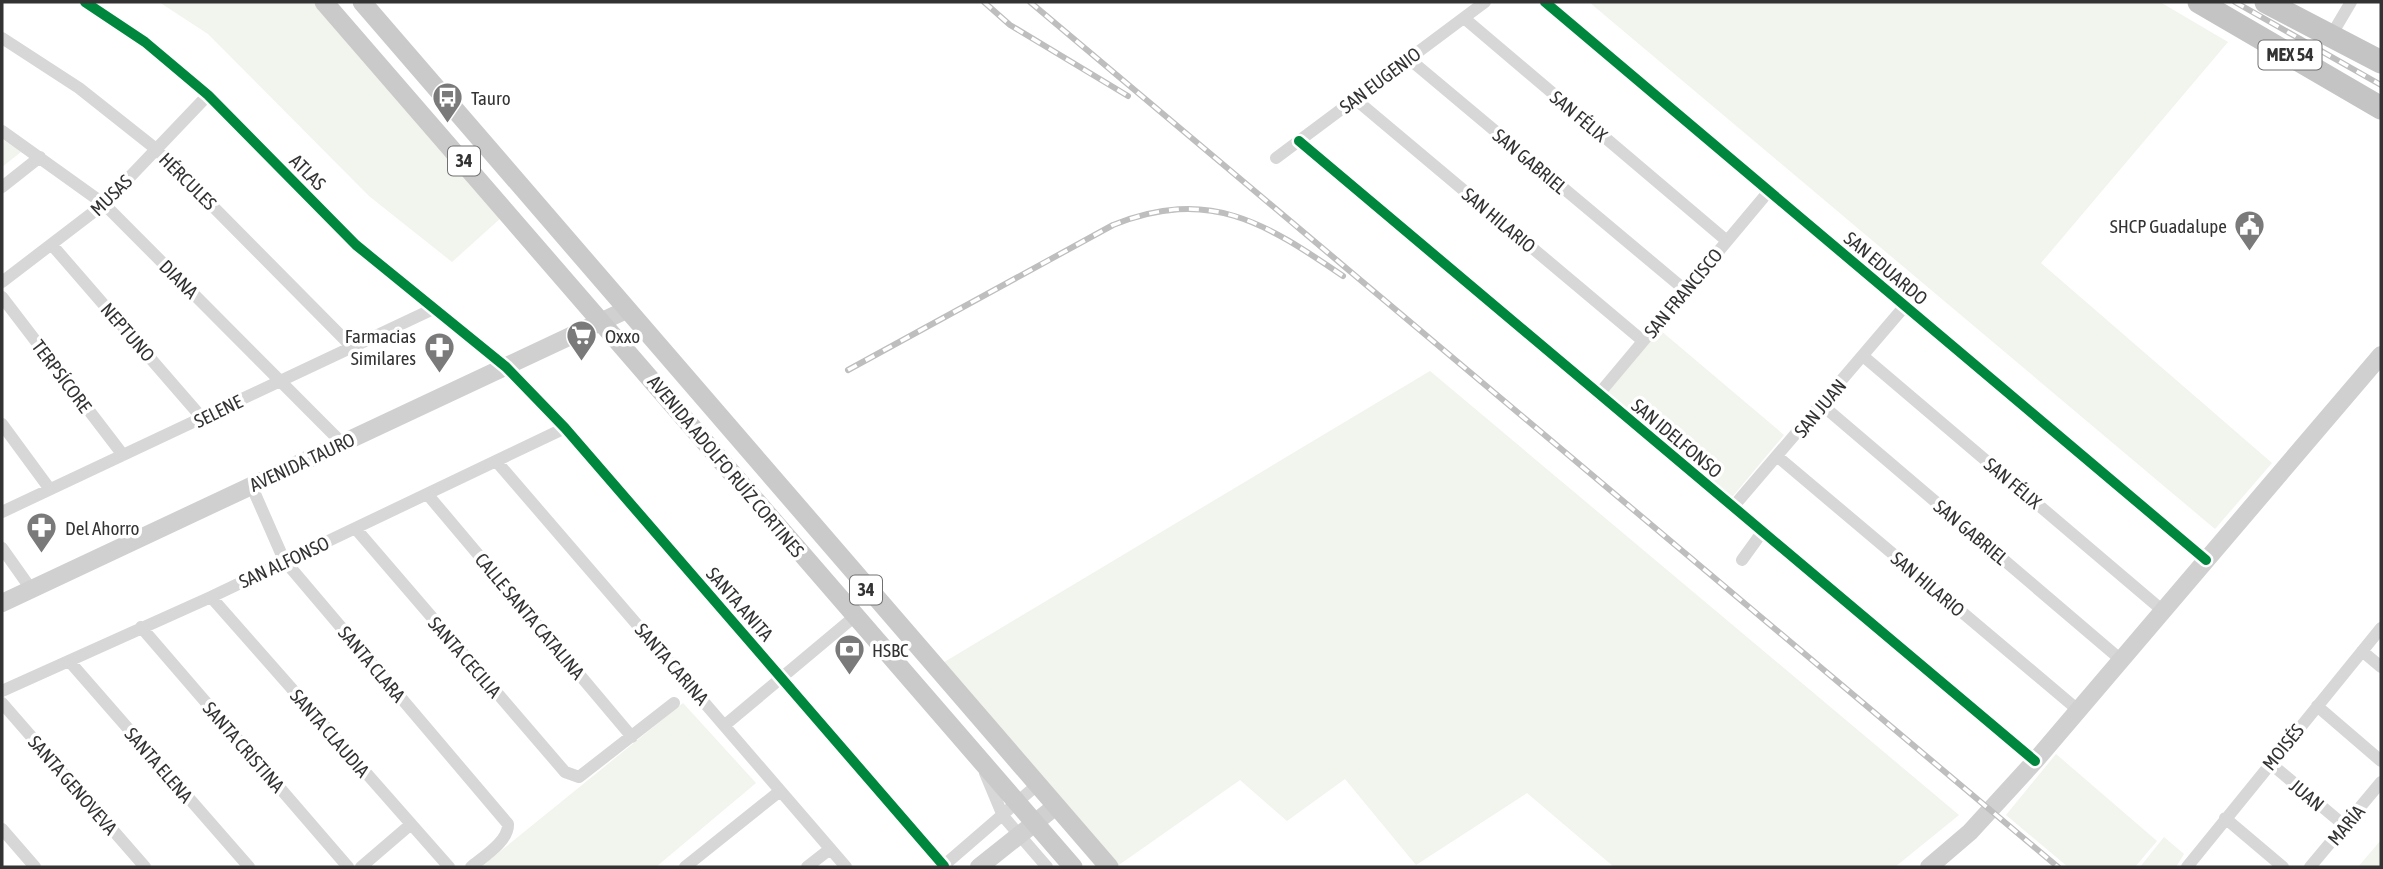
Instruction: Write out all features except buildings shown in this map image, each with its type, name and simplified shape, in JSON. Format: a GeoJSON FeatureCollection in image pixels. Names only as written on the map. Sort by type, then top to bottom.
{"type":"FeatureCollection","features":[{"type":"Feature","properties":{"kind":"highway","name":"MEX 54"},"geometry":{"type":"LineString","coordinates":[[2199,2],[2381,107]]}},
{"type":"Feature","properties":{"kind":"highway"},"geometry":{"type":"LineString","coordinates":[[2222,2],[2256,7],[2381,90]]}},
{"type":"Feature","properties":{"kind":"highway","name":"MEX 54"},"geometry":{"type":"LineString","coordinates":[[2256,7],[2292,10],[2381,61]]}},
{"type":"Feature","properties":{"kind":"main road","name":"AVENIDA ADOLFO RUÍZ CORTINES"},"geometry":{"type":"LineString","coordinates":[[324,2],[978,757],[1026,833],[1054,846],[1073,867]]}},
{"type":"Feature","properties":{"kind":"main road","name":"AVENIDA ADOLFO RUÍZ CORTINES"},"geometry":{"type":"LineString","coordinates":[[362,2],[1109,867]]}},
{"type":"Feature","properties":{"kind":"street","name":"ATLAS"},"geometry":{"type":"LineString","coordinates":[[85,2],[145,42],[208,95],[356,245],[506,367]]}},
{"type":"Feature","properties":{"kind":"street","name":"SAN EUGENIO"},"geometry":{"type":"LineString","coordinates":[[1276,158],[1485,2]]}},
{"type":"Feature","properties":{"kind":"street","name":"SAN EDUARDO"},"geometry":{"type":"LineString","coordinates":[[1545,2],[2206,560]]}},
{"type":"Feature","properties":{"kind":"street"},"geometry":{"type":"LineString","coordinates":[[2332,34],[2351,2]]}},
{"type":"Feature","properties":{"kind":"street","name":"SAN FÉLIX"},"geometry":{"type":"LineString","coordinates":[[1464,18],[1727,241]]}},
{"type":"Feature","properties":{"kind":"street","name":"HÉRCULES"},"geometry":{"type":"LineString","coordinates":[[2,38],[79,88],[156,149],[353,348]]}},
{"type":"Feature","properties":{"kind":"street","name":"SAN GABRIEL"},"geometry":{"type":"LineString","coordinates":[[1408,58],[1685,290]]}},
{"type":"Feature","properties":{"kind":"street","name":"MUSAS"},"geometry":{"type":"LineString","coordinates":[[2,282],[104,204],[208,95]]}},
{"type":"Feature","properties":{"kind":"street","name":"SAN HILARIO"},"geometry":{"type":"LineString","coordinates":[[1355,99],[1643,341]]}},
{"type":"Feature","properties":{"kind":"street","name":"DIANA"},"geometry":{"type":"LineString","coordinates":[[2,131],[104,204],[342,443]]}},
{"type":"Feature","properties":{"kind":"street","name":"SAN IDELFONSO"},"geometry":{"type":"LineString","coordinates":[[1299,141],[2035,761]]}},
{"type":"Feature","properties":{"kind":"street"},"geometry":{"type":"LineString","coordinates":[[2,187],[40,157]]}},
{"type":"Feature","properties":{"kind":"street","name":"SAN FRANCISCO"},"geometry":{"type":"LineString","coordinates":[[1598,395],[1769,191]]}},
{"type":"Feature","properties":{"kind":"street","name":"NEPTUNO"},"geometry":{"type":"LineString","coordinates":[[52,245],[203,419]]}},
{"type":"Feature","properties":{"kind":"street","name":"TERPSÍCORE"},"geometry":{"type":"LineString","coordinates":[[2,297],[123,455]]}},
{"type":"Feature","properties":{"kind":"street","name":"SAN JUAN"},"geometry":{"type":"LineString","coordinates":[[1733,507],[1904,306]]}},
{"type":"Feature","properties":{"kind":"street","name":"SELENE"},"geometry":{"type":"LineString","coordinates":[[2,512],[433,309]]}},
{"type":"Feature","properties":{"kind":"street"},"geometry":{"type":"LineString","coordinates":[[602,321],[626,310]]}},
{"type":"Feature","properties":{"kind":"street","name":"AVENIDA TAURO"},"geometry":{"type":"LineString","coordinates":[[2,603],[602,321]]}},
{"type":"Feature","properties":{"kind":"street"},"geometry":{"type":"LineString","coordinates":[[1929,867],[1970,832],[2035,761],[2381,355]]}},
{"type":"Feature","properties":{"kind":"street","name":"SAN FÉLIX"},"geometry":{"type":"LineString","coordinates":[[1863,356],[2162,610]]}},
{"type":"Feature","properties":{"kind":"street","name":"SANTA ANITA"},"geometry":{"type":"LineString","coordinates":[[506,367],[565,428],[943,867]]}},
{"type":"Feature","properties":{"kind":"street","name":"SAN GABRIEL"},"geometry":{"type":"LineString","coordinates":[[1822,405],[2120,659]]}},
{"type":"Feature","properties":{"kind":"street"},"geometry":{"type":"LineString","coordinates":[[2,424],[49,488]]}},
{"type":"Feature","properties":{"kind":"street","name":"SAN ALFONSO"},"geometry":{"type":"LineString","coordinates":[[2,691],[211,597],[565,428]]}},
{"type":"Feature","properties":{"kind":"street","name":"SAN HILARIO"},"geometry":{"type":"LineString","coordinates":[[1778,457],[2078,710]]}},
{"type":"Feature","properties":{"kind":"street","name":"SANTA CARINA"},"geometry":{"type":"LineString","coordinates":[[497,462],[846,867]]}},
{"type":"Feature","properties":{"kind":"street","name":"SANTA CLARA"},"geometry":{"type":"LineString","coordinates":[[252,487],[284,560],[508,824],[508,831],[471,867]]}},
{"type":"Feature","properties":{"kind":"street","name":"CALLE SANTA CATALINA"},"geometry":{"type":"LineString","coordinates":[[428,495],[632,737]]}},
{"type":"Feature","properties":{"kind":"street","name":"SANTA CECILIA"},"geometry":{"type":"LineString","coordinates":[[356,529],[565,772],[579,777],[632,737]]}},
{"type":"Feature","properties":{"kind":"street"},"geometry":{"type":"LineString","coordinates":[[1742,560],[1763,531]]}},
{"type":"Feature","properties":{"kind":"street"},"geometry":{"type":"LineString","coordinates":[[2,548],[31,589]]}},
{"type":"Feature","properties":{"kind":"street","name":"SANTA CLAUDIA"},"geometry":{"type":"LineString","coordinates":[[211,597],[449,867]]}},
{"type":"Feature","properties":{"kind":"street"},"geometry":{"type":"LineString","coordinates":[[725,725],[855,617]]}},
{"type":"Feature","properties":{"kind":"street","name":"SANTA CRISTINA"},"geometry":{"type":"LineString","coordinates":[[141,627],[348,867]]}},
{"type":"Feature","properties":{"kind":"street","name":"MOISÉS"},"geometry":{"type":"LineString","coordinates":[[2187,867],[2381,628]]}},
{"type":"Feature","properties":{"kind":"street"},"geometry":{"type":"LineString","coordinates":[[2362,651],[2381,667]]}},
{"type":"Feature","properties":{"kind":"street","name":"SANTA ELENA"},"geometry":{"type":"LineString","coordinates":[[69,662],[249,867]]}},
{"type":"Feature","properties":{"kind":"street","name":"SANTA GENOVEVA"},"geometry":{"type":"LineString","coordinates":[[2,703],[145,867]]}},
{"type":"Feature","properties":{"kind":"street"},"geometry":{"type":"LineString","coordinates":[[632,737],[674,703]]}},
{"type":"Feature","properties":{"kind":"street"},"geometry":{"type":"LineString","coordinates":[[2317,706],[2381,761]]}},
{"type":"Feature","properties":{"kind":"street","name":"JUAN"},"geometry":{"type":"LineString","coordinates":[[2270,763],[2345,826]]}},
{"type":"Feature","properties":{"kind":"street","name":"MARÍA"},"geometry":{"type":"LineString","coordinates":[[2310,867],[2381,782]]}},
{"type":"Feature","properties":{"kind":"street"},"geometry":{"type":"LineString","coordinates":[[943,867],[1037,785]]}},
{"type":"Feature","properties":{"kind":"street"},"geometry":{"type":"LineString","coordinates":[[685,867],[780,791]]}},
{"type":"Feature","properties":{"kind":"street"},"geometry":{"type":"LineString","coordinates":[[979,867],[1026,833],[1056,806]]}},
{"type":"Feature","properties":{"kind":"street"},"geometry":{"type":"LineString","coordinates":[[2225,818],[2283,867]]}},
{"type":"Feature","properties":{"kind":"street"},"geometry":{"type":"LineString","coordinates":[[362,867],[410,825]]}},
{"type":"Feature","properties":{"kind":"street"},"geometry":{"type":"LineString","coordinates":[[2,829],[31,866]]}},
{"type":"Feature","properties":{"kind":"street"},"geometry":{"type":"LineString","coordinates":[[1026,833],[1047,867]]}},
{"type":"Feature","properties":{"kind":"street"},"geometry":{"type":"LineString","coordinates":[[807,867],[830,849]]}},
{"type":"Feature","properties":{"kind":"shaded area"},"geometry":{"type":"Polygon","coordinates":[[[159,2],[315,2],[502,217],[452,262],[369,196],[208,34],[159,2]]]}},
{"type":"Feature","properties":{"kind":"shaded area"},"geometry":{"type":"Polygon","coordinates":[[[1589,2],[2160,2],[2228,42],[2041,263],[2272,463],[2215,529],[1589,2]]]}},
{"type":"Feature","properties":{"kind":"shaded area"},"geometry":{"type":"Polygon","coordinates":[[[2,139],[21,152],[2,167],[2,139]]]}},
{"type":"Feature","properties":{"kind":"shaded area"},"geometry":{"type":"Polygon","coordinates":[[[1660,330],[1784,435],[1733,496],[1727,497],[1609,398],[1608,390],[1660,330]]]}},
{"type":"Feature","properties":{"kind":"shaded area"},"geometry":{"type":"Polygon","coordinates":[[[1430,371],[1959,815],[1895,867],[1614,867],[1527,793],[1416,865],[1345,779],[1287,821],[1240,780],[1116,867],[941,664],[1430,371]]]}},
{"type":"Feature","properties":{"kind":"shaded area"},"geometry":{"type":"Polygon","coordinates":[[[683,703],[756,783],[656,867],[481,867],[683,703]]]}},
{"type":"Feature","properties":{"kind":"shaded area"},"geometry":{"type":"Polygon","coordinates":[[[2056,754],[2157,841],[2135,867],[2068,867],[2006,815],[2056,754]]]}},
{"type":"Feature","properties":{"kind":"shaded area"},"geometry":{"type":"Polygon","coordinates":[[[2164,837],[2184,854],[2176,867],[2140,867],[2164,837]]]}},
{"type":"Feature","properties":{"kind":"shaded area"},"geometry":{"type":"Polygon","coordinates":[[[2381,840],[2381,867],[2358,867],[2381,840]]]}},
{"type":"Feature","properties":{"kind":"railway"},"geometry":{"type":"LineString","coordinates":[[984,2],[1010,25],[1128,96]]}},
{"type":"Feature","properties":{"kind":"railway"},"geometry":{"type":"LineString","coordinates":[[1030,2],[2058,867]]}},
{"type":"Feature","properties":{"kind":"railway"},"geometry":{"type":"LineString","coordinates":[[2235,2],[2381,85]]}},
{"type":"Feature","properties":{"kind":"railway"},"geometry":{"type":"LineString","coordinates":[[848,370],[1113,225],[1147,214],[1178,209],[1207,210],[1234,216],[1287,240],[1343,276]]}},
{"type":"Feature","properties":{"kind":"cycle path"},"geometry":{"type":"LineString","coordinates":[[85,2],[145,42],[208,95],[356,245],[506,367],[565,428],[944,866]]}},
{"type":"Feature","properties":{"kind":"cycle path"},"geometry":{"type":"LineString","coordinates":[[1545,2],[2206,560]]}},
{"type":"Feature","properties":{"kind":"cycle path"},"geometry":{"type":"LineString","coordinates":[[1299,141],[2035,761]]}},
{"type":"Feature","properties":{"kind":"place","name":"Tauro"},"geometry":{"type":"Point","coordinates":[448,125]}},
{"type":"Feature","properties":{"kind":"place","name":"SHCP Guadalupe"},"geometry":{"type":"Point","coordinates":[2250,253]}},
{"type":"Feature","properties":{"kind":"place","name":"Oxxo"},"geometry":{"type":"Point","coordinates":[582,363]}},
{"type":"Feature","properties":{"kind":"place","name":"Farmacias Similares"},"geometry":{"type":"Point","coordinates":[439,374]}},
{"type":"Feature","properties":{"kind":"place","name":"Del Ahorro"},"geometry":{"type":"Point","coordinates":[42,555]}},
{"type":"Feature","properties":{"kind":"place","name":"HSBC"},"geometry":{"type":"Point","coordinates":[849,677]}}]}
